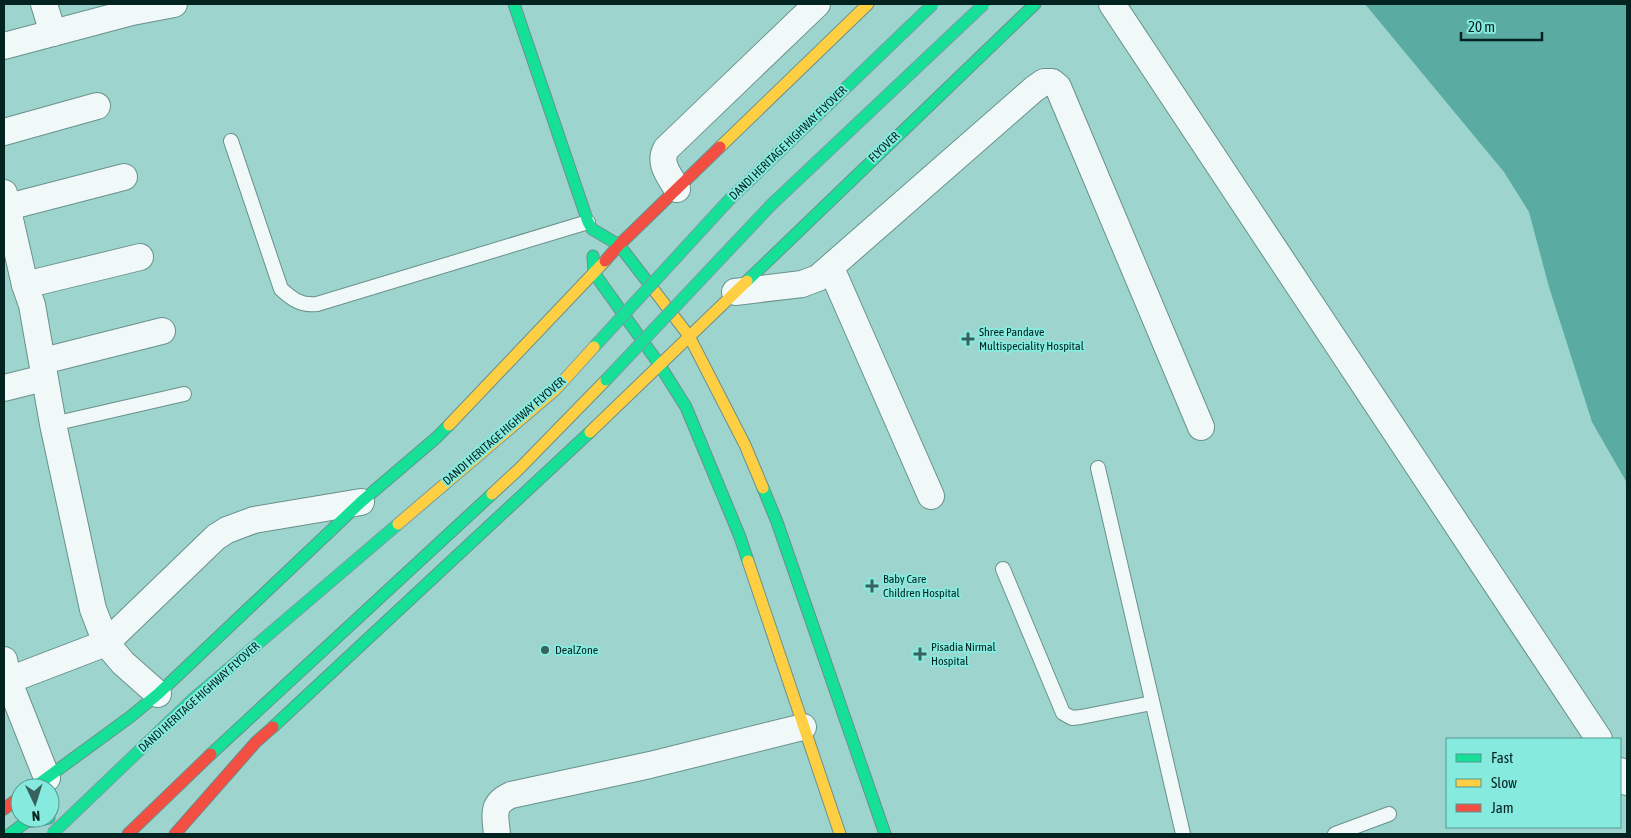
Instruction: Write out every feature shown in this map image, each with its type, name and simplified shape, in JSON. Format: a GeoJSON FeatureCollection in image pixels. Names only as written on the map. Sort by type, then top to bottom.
{"type":"FeatureCollection","features":[{"type":"Feature","properties":{"kind":"main road"},"geometry":{"type":"LineString","coordinates":[[514,4],[590,226],[594,274],[660,364],[686,407],[740,537],[840,834]]}},
{"type":"Feature","properties":{"kind":"main road"},"geometry":{"type":"LineString","coordinates":[[47,778],[130,718],[158,694],[361,502],[436,438],[594,274],[619,245],[868,4]]}},
{"type":"Feature","properties":{"kind":"main road","name":"DANDI HERITAGE HIGHWAY FLYOVER"},"geometry":{"type":"LineString","coordinates":[[52,834],[192,700],[555,390],[728,201],[933,4]]}},
{"type":"Feature","properties":{"kind":"main road"},"geometry":{"type":"LineString","coordinates":[[128,834],[248,719],[519,469],[771,205],[984,4]]}},
{"type":"Feature","properties":{"kind":"main road","name":"FLYOVER"},"geometry":{"type":"LineString","coordinates":[[175,834],[256,742],[569,452],[1035,4]]}},
{"type":"Feature","properties":{"kind":"main road"},"geometry":{"type":"LineString","coordinates":[[590,226],[619,245],[689,336],[744,445],[777,522],[885,834]]}},
{"type":"Feature","properties":{"kind":"main road"},"geometry":{"type":"LineString","coordinates":[[60,817],[72,815]]}},
{"type":"Feature","properties":{"kind":"street"},"geometry":{"type":"LineString","coordinates":[[44,4],[53,33]]}},
{"type":"Feature","properties":{"kind":"street"},"geometry":{"type":"LineString","coordinates":[[4,46],[132,12],[174,4]]}},
{"type":"Feature","properties":{"kind":"street"},"geometry":{"type":"LineString","coordinates":[[677,189],[664,166],[662,156],[666,149],[817,4]]}},
{"type":"Feature","properties":{"kind":"street"},"geometry":{"type":"LineString","coordinates":[[1112,4],[1598,738]]}},
{"type":"Feature","properties":{"kind":"street"},"geometry":{"type":"LineString","coordinates":[[735,292],[802,284],[818,278],[1034,89],[1044,82],[1052,82],[1058,87],[1202,427]]}},
{"type":"Feature","properties":{"kind":"street"},"geometry":{"type":"LineString","coordinates":[[4,132],[97,106]]}},
{"type":"Feature","properties":{"kind":"street"},"geometry":{"type":"LineString","coordinates":[[124,177],[6,200],[25,285],[32,305],[53,424],[93,609],[106,643],[122,663],[158,694]]}},
{"type":"Feature","properties":{"kind":"street"},"geometry":{"type":"LineString","coordinates":[[25,285],[140,257]]}},
{"type":"Feature","properties":{"kind":"street"},"geometry":{"type":"LineString","coordinates":[[831,268],[930,496]]}},
{"type":"Feature","properties":{"kind":"street"},"geometry":{"type":"LineString","coordinates":[[4,388],[43,369],[162,331]]}},
{"type":"Feature","properties":{"kind":"street"},"geometry":{"type":"LineString","coordinates":[[38,778],[6,675],[106,643],[216,538],[227,530],[254,520],[361,502]]}},
{"type":"Feature","properties":{"kind":"street"},"geometry":{"type":"LineString","coordinates":[[497,834],[494,811],[501,800],[511,795],[650,765],[803,727]]}},
{"type":"Feature","properties":{"kind":"lane"},"geometry":{"type":"LineString","coordinates":[[231,140],[280,289],[298,303],[317,304],[590,226]]}},
{"type":"Feature","properties":{"kind":"lane"},"geometry":{"type":"LineString","coordinates":[[53,424],[184,394]]}},
{"type":"Feature","properties":{"kind":"lane"},"geometry":{"type":"LineString","coordinates":[[1098,468],[1182,834]]}},
{"type":"Feature","properties":{"kind":"lane"},"geometry":{"type":"LineString","coordinates":[[1003,569],[1063,713],[1072,718],[1081,717],[1152,703]]}},
{"type":"Feature","properties":{"kind":"lane"},"geometry":{"type":"LineString","coordinates":[[1335,834],[1389,814]]}},
{"type":"Feature","properties":{"kind":"water"},"geometry":{"type":"Polygon","coordinates":[[[1365,4],[1627,4],[1627,483],[1592,422],[1549,287],[1529,212],[1504,172],[1365,4]]]}},
{"type":"Feature","properties":{"kind":"traffic: fast"},"geometry":{"type":"LineString","coordinates":[[514,4],[588,222],[592,229],[619,245],[650,285]]}},
{"type":"Feature","properties":{"kind":"traffic: fast"},"geometry":{"type":"LineString","coordinates":[[594,347],[728,201],[933,4]]}},
{"type":"Feature","properties":{"kind":"traffic: fast"},"geometry":{"type":"LineString","coordinates":[[606,380],[771,205],[984,4]]}},
{"type":"Feature","properties":{"kind":"traffic: fast"},"geometry":{"type":"LineString","coordinates":[[747,281],[1035,4]]}},
{"type":"Feature","properties":{"kind":"traffic: fast"},"geometry":{"type":"LineString","coordinates":[[593,256],[594,273],[659,364],[686,407],[740,537],[748,561]]}},
{"type":"Feature","properties":{"kind":"traffic: fast"},"geometry":{"type":"LineString","coordinates":[[47,778],[158,694],[361,502],[449,425]]}},
{"type":"Feature","properties":{"kind":"traffic: fast"},"geometry":{"type":"LineString","coordinates":[[273,727],[590,432]]}},
{"type":"Feature","properties":{"kind":"traffic: fast"},"geometry":{"type":"LineString","coordinates":[[763,488],[777,522],[885,834]]}},
{"type":"Feature","properties":{"kind":"traffic: fast"},"geometry":{"type":"LineString","coordinates":[[211,754],[492,494]]}},
{"type":"Feature","properties":{"kind":"traffic: fast"},"geometry":{"type":"LineString","coordinates":[[52,834],[192,700],[398,524]]}},
{"type":"Feature","properties":{"kind":"traffic: fast"},"geometry":{"type":"LineString","coordinates":[[10,834],[18,828]]}},
{"type":"Feature","properties":{"kind":"traffic: slow"},"geometry":{"type":"LineString","coordinates":[[720,147],[868,4]]}},
{"type":"Feature","properties":{"kind":"traffic: slow"},"geometry":{"type":"LineString","coordinates":[[449,425],[605,261]]}},
{"type":"Feature","properties":{"kind":"traffic: slow"},"geometry":{"type":"LineString","coordinates":[[590,432],[747,281]]}},
{"type":"Feature","properties":{"kind":"traffic: slow"},"geometry":{"type":"LineString","coordinates":[[650,285],[689,336],[745,445],[763,488]]}},
{"type":"Feature","properties":{"kind":"traffic: slow"},"geometry":{"type":"LineString","coordinates":[[398,524],[555,390],[594,347]]}},
{"type":"Feature","properties":{"kind":"traffic: slow"},"geometry":{"type":"LineString","coordinates":[[492,494],[606,380]]}},
{"type":"Feature","properties":{"kind":"traffic: slow"},"geometry":{"type":"LineString","coordinates":[[748,561],[840,834]]}},
{"type":"Feature","properties":{"kind":"traffic: jam"},"geometry":{"type":"LineString","coordinates":[[605,261],[619,245],[720,147]]}},
{"type":"Feature","properties":{"kind":"traffic: jam"},"geometry":{"type":"LineString","coordinates":[[175,834],[256,742],[273,727]]}},
{"type":"Feature","properties":{"kind":"traffic: jam"},"geometry":{"type":"LineString","coordinates":[[128,834],[211,754]]}},
{"type":"Feature","properties":{"kind":"traffic: jam"},"geometry":{"type":"LineString","coordinates":[[4,809],[10,804]]}},
{"type":"Feature","properties":{"kind":"place","name":"Shree Pandave Multispeciality Hospital"},"geometry":{"type":"Point","coordinates":[968,339]}},
{"type":"Feature","properties":{"kind":"place","name":"Baby Care Children Hospital"},"geometry":{"type":"Point","coordinates":[872,586]}},
{"type":"Feature","properties":{"kind":"place","name":"DealZone"},"geometry":{"type":"Point","coordinates":[545,650]}},
{"type":"Feature","properties":{"kind":"place","name":"Pisadia Nirmal Hospital"},"geometry":{"type":"Point","coordinates":[920,654]}}]}
